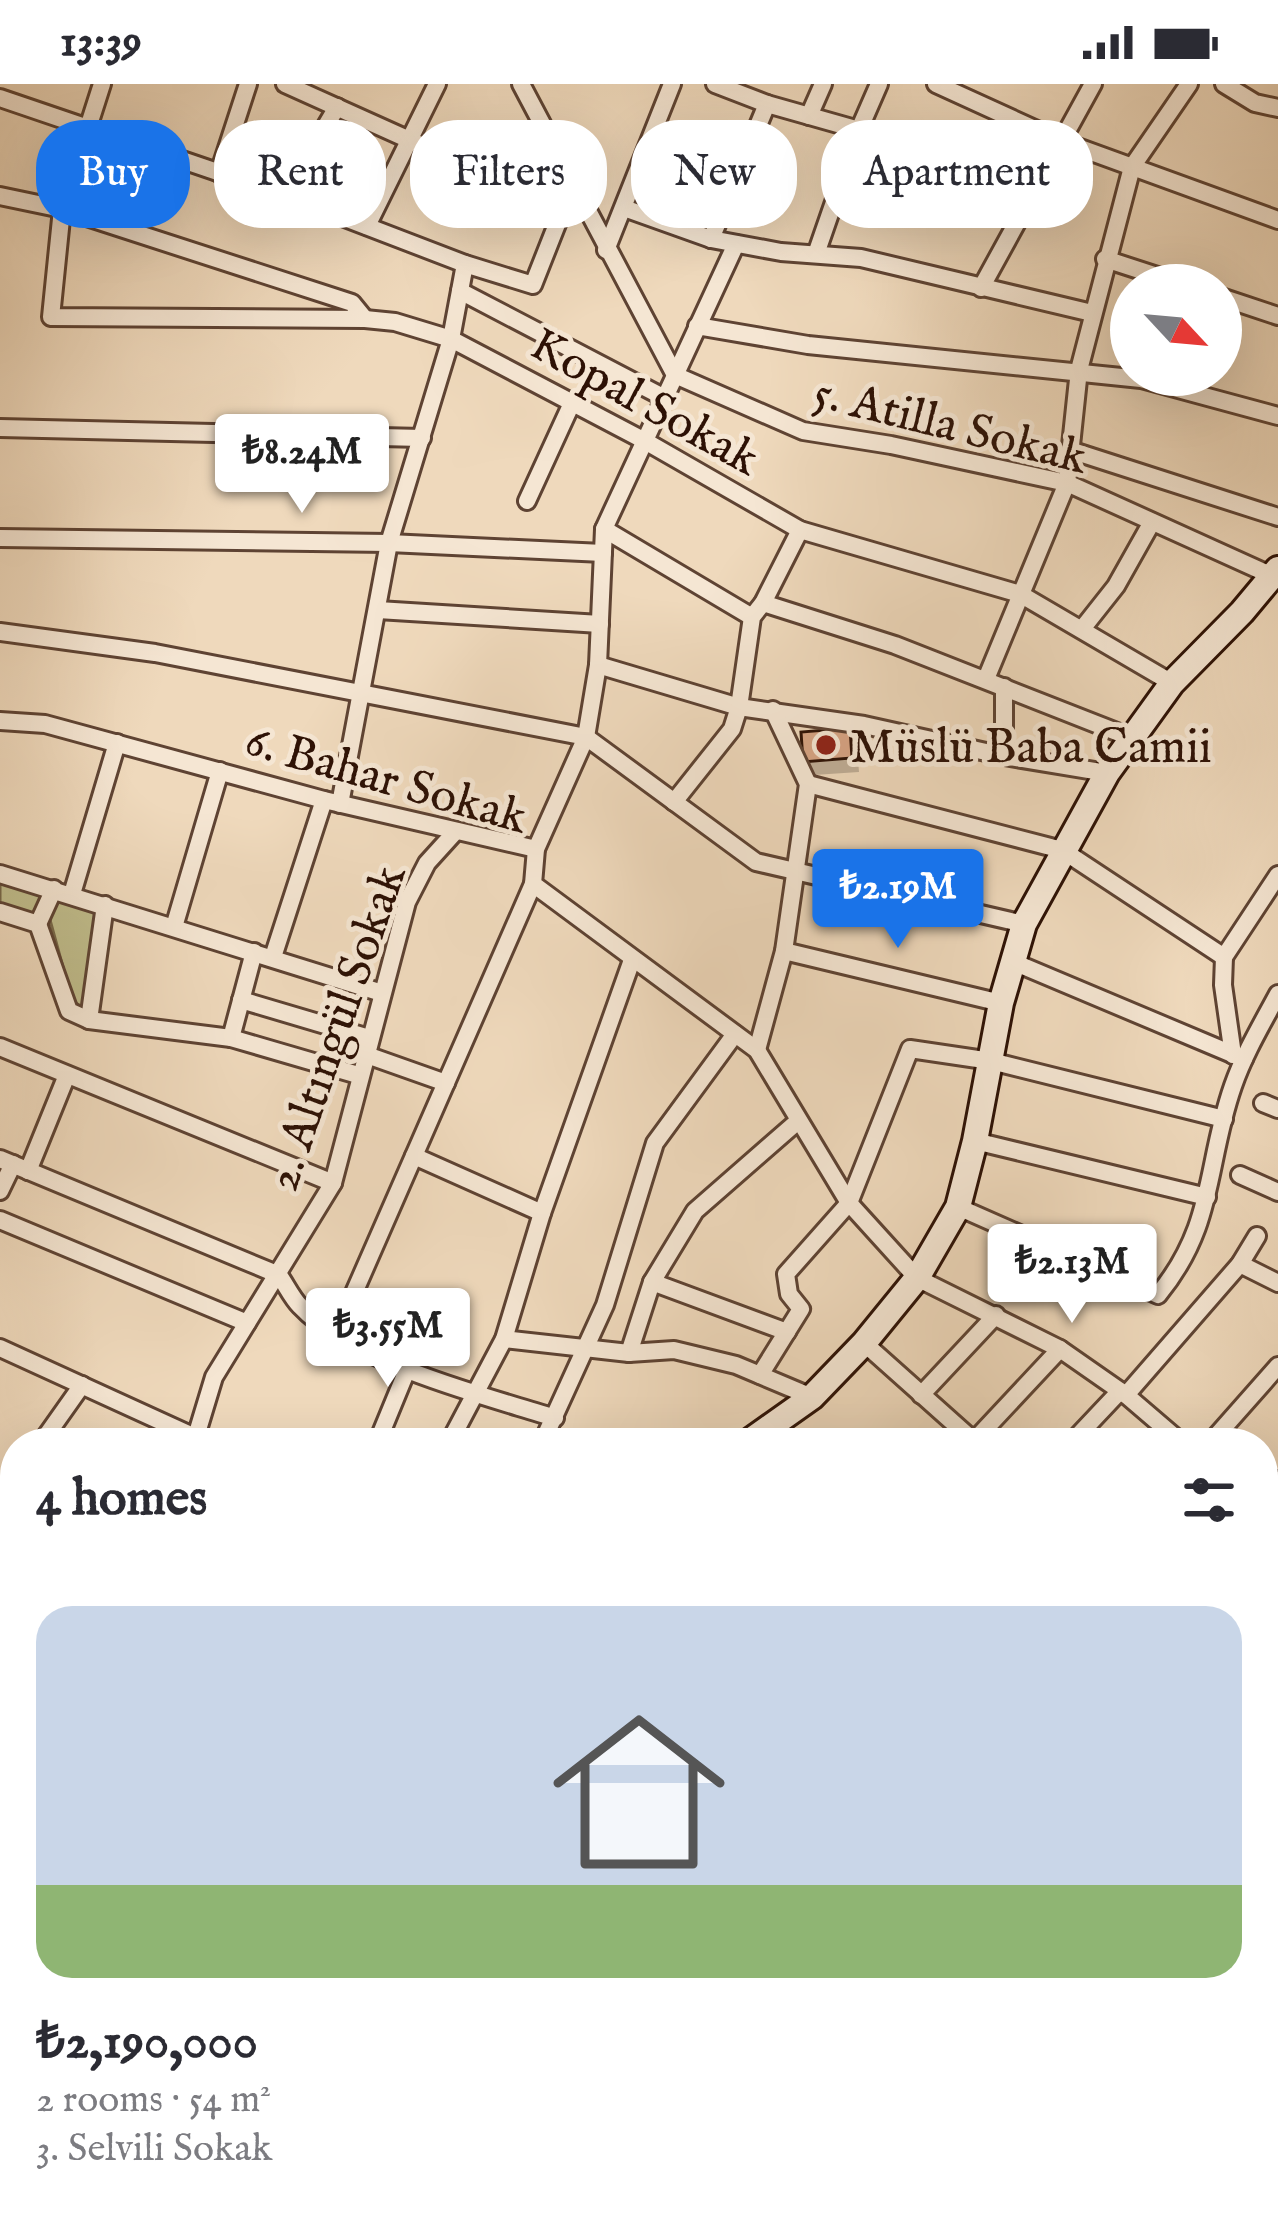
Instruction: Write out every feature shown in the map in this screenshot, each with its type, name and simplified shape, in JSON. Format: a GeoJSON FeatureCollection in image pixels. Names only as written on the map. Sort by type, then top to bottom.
{"type":"FeatureCollection","features":[{"type":"Feature","properties":{"kind":"main road"},"geometry":{"type":"LineString","coordinates":[[772,1428],[812,1397],[917,1278],[958,1207],[992,1061],[1000,1003],[1024,924],[1062,850],[1132,738],[1172,683],[1277,575]]}},
{"type":"Feature","properties":{"kind":"street"},"geometry":{"type":"LineString","coordinates":[[89,120],[102,84]]}},
{"type":"Feature","properties":{"kind":"street"},"geometry":{"type":"LineString","coordinates":[[236,120],[248,84]]}},
{"type":"Feature","properties":{"kind":"street"},"geometry":{"type":"LineString","coordinates":[[285,84],[410,138],[386,187]]}},
{"type":"Feature","properties":{"kind":"street"},"geometry":{"type":"LineString","coordinates":[[521,84],[540,120]]}},
{"type":"Feature","properties":{"kind":"street"},"geometry":{"type":"LineString","coordinates":[[606,250],[672,84]]}},
{"type":"Feature","properties":{"kind":"street"},"geometry":{"type":"LineString","coordinates":[[715,84],[744,89],[767,104],[823,120]]}},
{"type":"Feature","properties":{"kind":"street"},"geometry":{"type":"LineString","coordinates":[[809,116],[823,84]]}},
{"type":"Feature","properties":{"kind":"street"},"geometry":{"type":"LineString","coordinates":[[864,120],[880,84]]}},
{"type":"Feature","properties":{"kind":"street"},"geometry":{"type":"LineString","coordinates":[[936,84],[967,91],[1022,120]]}},
{"type":"Feature","properties":{"kind":"street"},"geometry":{"type":"LineString","coordinates":[[1073,120],[1093,84]]}},
{"type":"Feature","properties":{"kind":"street"},"geometry":{"type":"LineString","coordinates":[[986,679],[1067,484],[1079,370],[1132,167],[1189,84]]}},
{"type":"Feature","properties":{"kind":"street"},"geometry":{"type":"LineString","coordinates":[[1224,84],[1256,103],[1278,108]]}},
{"type":"Feature","properties":{"kind":"street"},"geometry":{"type":"LineString","coordinates":[[418,120],[434,85]]}},
{"type":"Feature","properties":{"kind":"street"},"geometry":{"type":"LineString","coordinates":[[0,98],[63,120]]}},
{"type":"Feature","properties":{"kind":"street"},"geometry":{"type":"LineString","coordinates":[[711,239],[767,104]]}},
{"type":"Feature","properties":{"kind":"street"},"geometry":{"type":"LineString","coordinates":[[329,120],[337,106]]}},
{"type":"Feature","properties":{"kind":"street"},"geometry":{"type":"LineString","coordinates":[[1093,153],[1278,220]]}},
{"type":"Feature","properties":{"kind":"street"},"geometry":{"type":"LineString","coordinates":[[0,196],[36,204]]}},
{"type":"Feature","properties":{"kind":"street"},"geometry":{"type":"LineString","coordinates":[[624,208],[711,239],[861,258],[1092,313]]}},
{"type":"Feature","properties":{"kind":"street","name":"Kopal Sokak"},"geometry":{"type":"LineString","coordinates":[[60,228],[51,317],[365,319],[395,322],[451,339],[645,441],[800,530],[1020,593],[1172,683]]}},
{"type":"Feature","properties":{"kind":"street"},"geometry":{"type":"LineString","coordinates":[[121,228],[352,303],[365,319]]}},
{"type":"Feature","properties":{"kind":"street"},"geometry":{"type":"LineString","coordinates":[[372,228],[533,285],[556,228]]}},
{"type":"Feature","properties":{"kind":"street"},"geometry":{"type":"LineString","coordinates":[[595,228],[675,375]]}},
{"type":"Feature","properties":{"kind":"street"},"geometry":{"type":"LineString","coordinates":[[816,254],[825,228]]}},
{"type":"Feature","properties":{"kind":"street"},"geometry":{"type":"LineString","coordinates":[[981,289],[1012,228]]}},
{"type":"Feature","properties":{"kind":"street"},"geometry":{"type":"LineString","coordinates":[[536,849],[586,737],[598,665],[604,529],[736,244]]}},
{"type":"Feature","properties":{"kind":"street"},"geometry":{"type":"LineString","coordinates":[[1105,259],[1120,264]]}},
{"type":"Feature","properties":{"kind":"street"},"geometry":{"type":"LineString","coordinates":[[273,957],[332,802],[363,691],[389,544],[451,339],[465,264]]}},
{"type":"Feature","properties":{"kind":"street"},"geometry":{"type":"LineString","coordinates":[[460,291],[663,397]]}},
{"type":"Feature","properties":{"kind":"street"},"geometry":{"type":"LineString","coordinates":[[1242,304],[1278,316]]}},
{"type":"Feature","properties":{"kind":"street"},"geometry":{"type":"LineString","coordinates":[[697,326],[808,345],[1142,379],[1278,416]]}},
{"type":"Feature","properties":{"kind":"street","name":"5. Atilla Sokak"},"geometry":{"type":"LineString","coordinates":[[675,375],[803,431],[1067,484],[1277,575]]}},
{"type":"Feature","properties":{"kind":"street"},"geometry":{"type":"LineString","coordinates":[[526,501],[572,403]]}},
{"type":"Feature","properties":{"kind":"street"},"geometry":{"type":"LineString","coordinates":[[0,428],[422,439]]}},
{"type":"Feature","properties":{"kind":"street"},"geometry":{"type":"LineString","coordinates":[[1070,450],[1278,517]]}},
{"type":"Feature","properties":{"kind":"street"},"geometry":{"type":"LineString","coordinates":[[1082,629],[1116,586],[1152,522]]}},
{"type":"Feature","properties":{"kind":"street"},"geometry":{"type":"LineString","coordinates":[[604,529],[758,610],[895,645],[1132,738]]}},
{"type":"Feature","properties":{"kind":"street"},"geometry":{"type":"LineString","coordinates":[[674,802],[732,729],[758,610],[800,530]]}},
{"type":"Feature","properties":{"kind":"street"},"geometry":{"type":"LineString","coordinates":[[0,538],[389,544],[603,553]]}},
{"type":"Feature","properties":{"kind":"street"},"geometry":{"type":"LineString","coordinates":[[378,610],[600,624]]}},
{"type":"Feature","properties":{"kind":"street"},"geometry":{"type":"LineString","coordinates":[[0,632],[155,653],[586,737],[757,862],[1024,924]]}},
{"type":"Feature","properties":{"kind":"street"},"geometry":{"type":"LineString","coordinates":[[598,665],[739,707],[1107,773]]}},
{"type":"Feature","properties":{"kind":"street"},"geometry":{"type":"LineString","coordinates":[[1004,686],[1004,756]]}},
{"type":"Feature","properties":{"kind":"street"},"geometry":{"type":"LineString","coordinates":[[757,1050],[784,951],[808,784],[773,710]]}},
{"type":"Feature","properties":{"kind":"street","name":"6. Bahar Sokak"},"geometry":{"type":"LineString","coordinates":[[0,721],[45,724],[332,802],[536,849],[533,884],[757,1050],[849,1203],[917,1278]]}},
{"type":"Feature","properties":{"kind":"street"},"geometry":{"type":"LineString","coordinates":[[38,924],[63,892],[117,743]]}},
{"type":"Feature","properties":{"kind":"street"},"geometry":{"type":"LineString","coordinates":[[175,927],[220,771]]}},
{"type":"Feature","properties":{"kind":"street"},"geometry":{"type":"LineString","coordinates":[[808,784],[1062,850],[1224,957]]}},
{"type":"Feature","properties":{"kind":"street","name":"2. Altıngül Sokak"},"geometry":{"type":"LineString","coordinates":[[198,1428],[214,1377],[333,1183],[407,902],[427,863],[456,831]]}},
{"type":"Feature","properties":{"kind":"street"},"geometry":{"type":"LineString","coordinates":[[0,874],[382,993]]}},
{"type":"Feature","properties":{"kind":"street"},"geometry":{"type":"LineString","coordinates":[[1238,1057],[1223,985],[1224,957],[1278,875]]}},
{"type":"Feature","properties":{"kind":"street"},"geometry":{"type":"LineString","coordinates":[[336,1334],[533,884]]}},
{"type":"Feature","properties":{"kind":"street"},"geometry":{"type":"LineString","coordinates":[[1261,903],[1278,913]]}},
{"type":"Feature","properties":{"kind":"street"},"geometry":{"type":"LineString","coordinates":[[88,1021],[105,905]]}},
{"type":"Feature","properties":{"kind":"street"},"geometry":{"type":"LineString","coordinates":[[0,912],[38,924]]}},
{"type":"Feature","properties":{"kind":"street"},"geometry":{"type":"LineString","coordinates":[[38,924],[69,1011],[88,1021],[231,1038],[358,1075]]}},
{"type":"Feature","properties":{"kind":"street"},"geometry":{"type":"LineString","coordinates":[[784,951],[1000,1003]]}},
{"type":"Feature","properties":{"kind":"street"},"geometry":{"type":"LineString","coordinates":[[231,1038],[254,952]]}},
{"type":"Feature","properties":{"kind":"street"},"geometry":{"type":"LineString","coordinates":[[457,1428],[504,1340],[542,1213],[632,960]]}},
{"type":"Feature","properties":{"kind":"street"},"geometry":{"type":"LineString","coordinates":[[1011,962],[1238,1057]]}},
{"type":"Feature","properties":{"kind":"street"},"geometry":{"type":"LineString","coordinates":[[958,1207],[1159,1295],[1198,1235],[1238,1057],[1278,994]]}},
{"type":"Feature","properties":{"kind":"street"},"geometry":{"type":"LineString","coordinates":[[241,1000],[367,1046],[446,1083]]}},
{"type":"Feature","properties":{"kind":"street"},"geometry":{"type":"LineString","coordinates":[[549,1428],[605,1305],[656,1143],[735,1034]]}},
{"type":"Feature","properties":{"kind":"street"},"geometry":{"type":"LineString","coordinates":[[0,1047],[333,1183]]}},
{"type":"Feature","properties":{"kind":"street"},"geometry":{"type":"LineString","coordinates":[[760,1375],[801,1309],[789,1294],[786,1274],[849,1203],[910,1049],[992,1061],[1224,1119]]}},
{"type":"Feature","properties":{"kind":"street"},"geometry":{"type":"LineString","coordinates":[[0,1191],[68,1075]]}},
{"type":"Feature","properties":{"kind":"street"},"geometry":{"type":"LineString","coordinates":[[629,1353],[652,1282],[695,1211],[798,1121]]}},
{"type":"Feature","properties":{"kind":"street"},"geometry":{"type":"LineString","coordinates":[[975,1142],[1207,1197]]}},
{"type":"Feature","properties":{"kind":"street"},"geometry":{"type":"LineString","coordinates":[[414,1156],[542,1213]]}},
{"type":"Feature","properties":{"kind":"street"},"geometry":{"type":"LineString","coordinates":[[14,1165],[279,1275],[300,1306],[336,1334],[407,1370],[554,1418]]}},
{"type":"Feature","properties":{"kind":"street"},"geometry":{"type":"LineString","coordinates":[[1240,1175],[1278,1192]]}},
{"type":"Feature","properties":{"kind":"street"},"geometry":{"type":"LineString","coordinates":[[0,1220],[247,1323]]}},
{"type":"Feature","properties":{"kind":"street"},"geometry":{"type":"LineString","coordinates":[[1087,1428],[1240,1264],[1257,1236]]}},
{"type":"Feature","properties":{"kind":"street"},"geometry":{"type":"LineString","coordinates":[[1240,1264],[1278,1282]]}},
{"type":"Feature","properties":{"kind":"street"},"geometry":{"type":"LineString","coordinates":[[917,1278],[1060,1349],[1123,1393],[1162,1428]]}},
{"type":"Feature","properties":{"kind":"street"},"geometry":{"type":"LineString","coordinates":[[652,1282],[787,1332]]}},
{"type":"Feature","properties":{"kind":"street"},"geometry":{"type":"LineString","coordinates":[[921,1395],[996,1315]]}},
{"type":"Feature","properties":{"kind":"street"},"geometry":{"type":"LineString","coordinates":[[504,1340],[629,1353],[674,1350],[736,1365],[812,1397]]}},
{"type":"Feature","properties":{"kind":"street"},"geometry":{"type":"LineString","coordinates":[[864,1343],[959,1428]]}},
{"type":"Feature","properties":{"kind":"street"},"geometry":{"type":"LineString","coordinates":[[0,1348],[170,1428]]}},
{"type":"Feature","properties":{"kind":"street"},"geometry":{"type":"LineString","coordinates":[[988,1428],[1060,1349]]}},
{"type":"Feature","properties":{"kind":"street"},"geometry":{"type":"LineString","coordinates":[[1223,1428],[1278,1366]]}},
{"type":"Feature","properties":{"kind":"street"},"geometry":{"type":"LineString","coordinates":[[383,1428],[407,1370]]}},
{"type":"Feature","properties":{"kind":"street"},"geometry":{"type":"LineString","coordinates":[[52,1428],[82,1385]]}},
{"type":"Feature","properties":{"kind":"shaded area"},"geometry":{"type":"Polygon","coordinates":[[[0,882],[100,909],[84,1009],[72,1000],[50,920],[0,903],[0,882]]]}},
{"type":"Feature","properties":{"kind":"building","name":"Müslü Baba Camii"},"geometry":{"type":"Polygon","coordinates":[[[850,728],[852,758],[803,762],[801,732],[850,728]]]}},
{"type":"Feature","properties":{"kind":"place","name":"Müslü Baba Camii"},"geometry":{"type":"Point","coordinates":[826,745]}}]}
